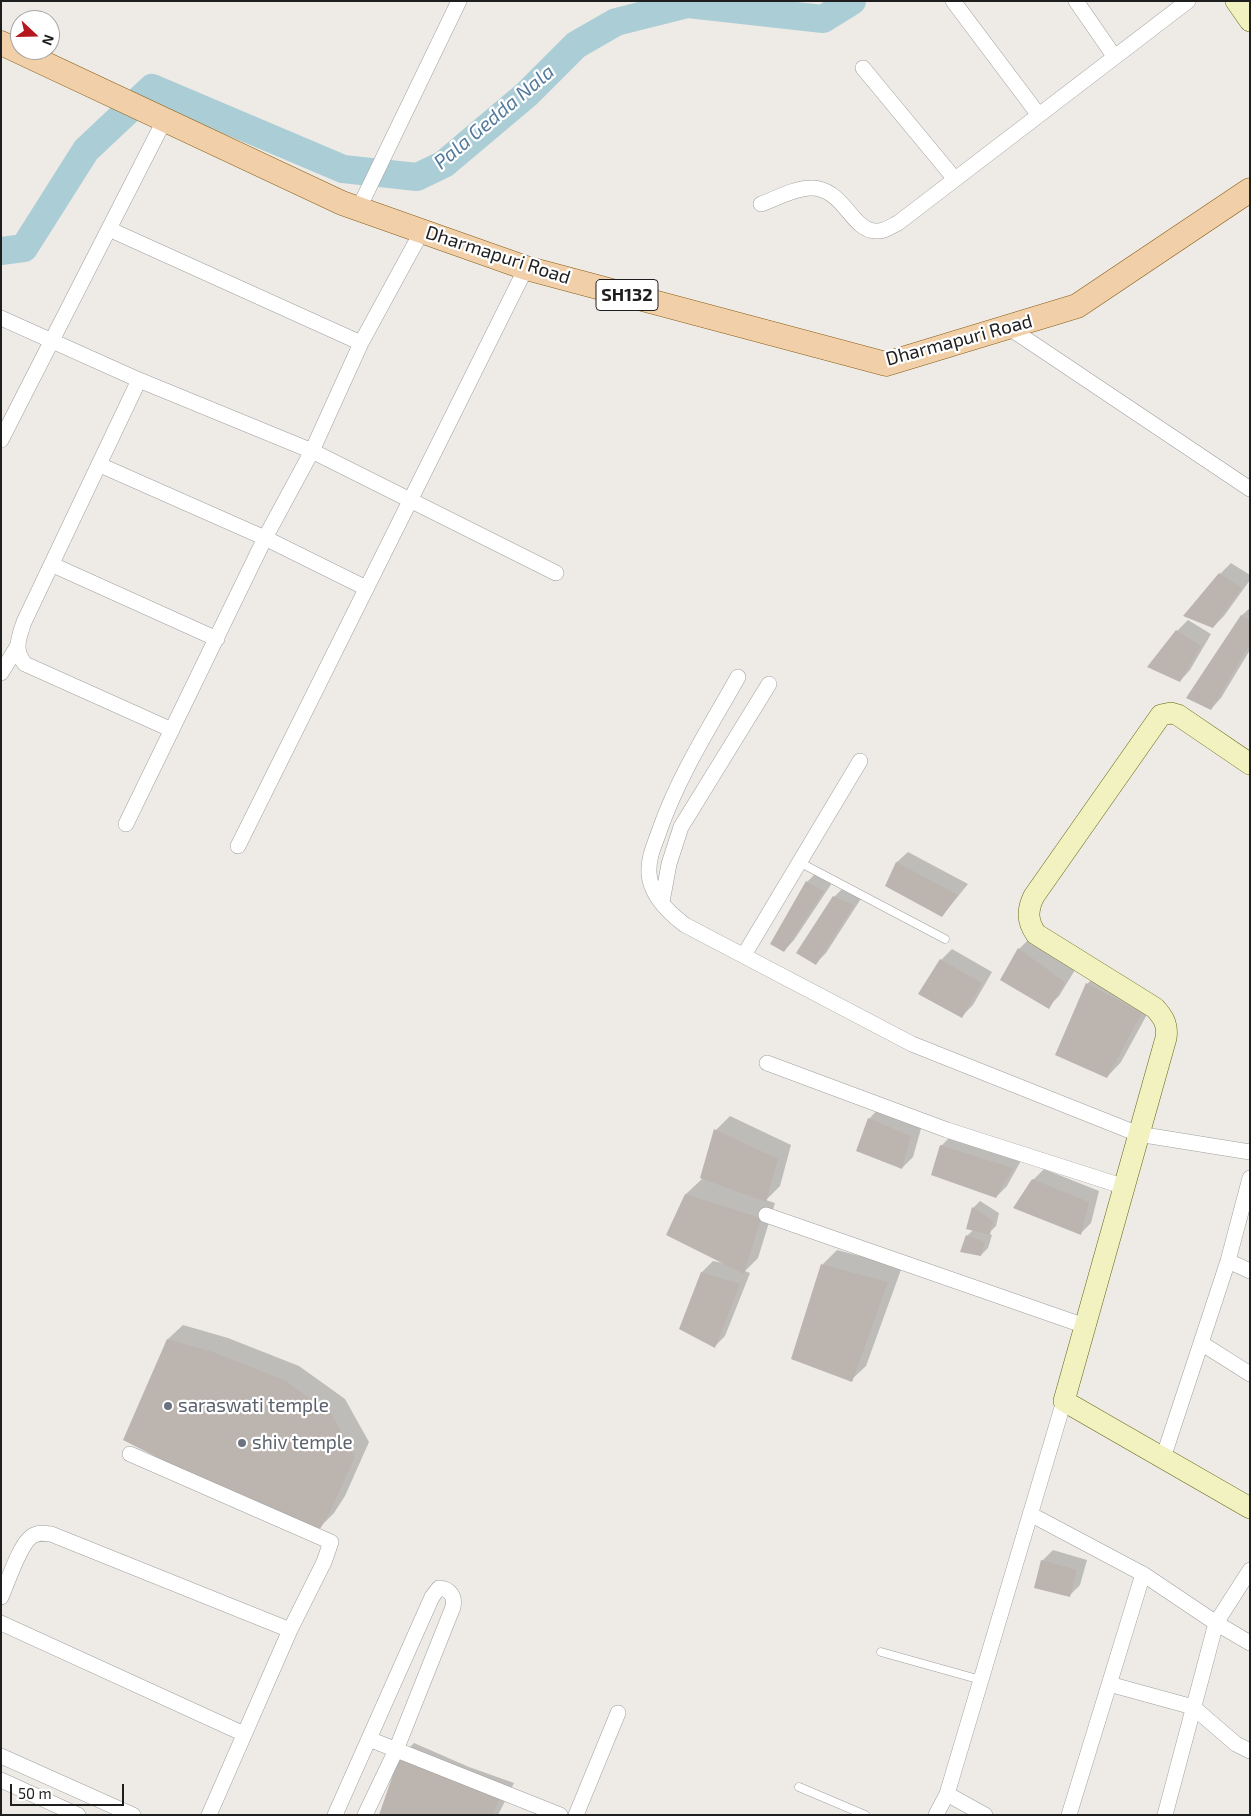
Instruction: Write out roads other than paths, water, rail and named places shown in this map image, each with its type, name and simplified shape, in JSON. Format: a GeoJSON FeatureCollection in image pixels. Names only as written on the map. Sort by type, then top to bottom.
{"type":"FeatureCollection","features":[{"type":"Feature","properties":{"kind":"main road","name":"Dharmapuri Road"},"geometry":{"type":"LineString","coordinates":[[1,42],[165,120],[359,208],[422,231],[526,268],[886,364],[1077,306],[1250,190]]}},
{"type":"Feature","properties":{"kind":"street"},"geometry":{"type":"LineString","coordinates":[[359,208],[459,1]]}},
{"type":"Feature","properties":{"kind":"street"},"geometry":{"type":"LineString","coordinates":[[953,1],[1038,114]]}},
{"type":"Feature","properties":{"kind":"street"},"geometry":{"type":"LineString","coordinates":[[1076,1],[1114,56]]}},
{"type":"Feature","properties":{"kind":"street"},"geometry":{"type":"LineString","coordinates":[[761,204],[808,187],[819,188],[837,198],[863,225],[876,231],[898,223],[954,178],[1188,1]]}},
{"type":"Feature","properties":{"kind":"street"},"geometry":{"type":"LineString","coordinates":[[1236,1],[1250,21]]}},
{"type":"Feature","properties":{"kind":"street"},"geometry":{"type":"LineString","coordinates":[[863,68],[954,178]]}},
{"type":"Feature","properties":{"kind":"street"},"geometry":{"type":"LineString","coordinates":[[1,440],[111,230],[165,120]]}},
{"type":"Feature","properties":{"kind":"street"},"geometry":{"type":"LineString","coordinates":[[111,230],[361,342]]}},
{"type":"Feature","properties":{"kind":"street"},"geometry":{"type":"LineString","coordinates":[[126,824],[265,538],[312,451],[361,342],[422,231]]}},
{"type":"Feature","properties":{"kind":"street"},"geometry":{"type":"LineString","coordinates":[[238,846],[526,268]]}},
{"type":"Feature","properties":{"kind":"street"},"geometry":{"type":"LineString","coordinates":[[1,318],[140,380],[312,451],[410,498],[556,573]]}},
{"type":"Feature","properties":{"kind":"street"},"geometry":{"type":"LineString","coordinates":[[1008,327],[1250,489]]}},
{"type":"Feature","properties":{"kind":"street"},"geometry":{"type":"LineString","coordinates":[[1,673],[17,647],[24,622],[53,565],[140,380]]}},
{"type":"Feature","properties":{"kind":"street"},"geometry":{"type":"LineString","coordinates":[[100,465],[265,538],[366,588]]}},
{"type":"Feature","properties":{"kind":"street"},"geometry":{"type":"LineString","coordinates":[[53,565],[217,639]]}},
{"type":"Feature","properties":{"kind":"street"},"geometry":{"type":"LineString","coordinates":[[17,647],[19,657],[25,664],[172,730]]}},
{"type":"Feature","properties":{"kind":"street"},"geometry":{"type":"LineString","coordinates":[[738,677],[672,796],[650,857],[649,874],[652,888],[662,902],[684,925],[744,955],[860,1019],[912,1044],[1138,1134],[1250,1152]]}},
{"type":"Feature","properties":{"kind":"street"},"geometry":{"type":"LineString","coordinates":[[662,902],[669,864],[682,827],[769,684]]}},
{"type":"Feature","properties":{"kind":"street"},"geometry":{"type":"LineString","coordinates":[[936,1815],[947,1794],[1064,1401],[1166,1038],[1167,1027],[1163,1016],[1155,1008],[1036,934],[1030,925],[1029,906],[1161,715],[1171,713],[1178,715],[1250,764]]}},
{"type":"Feature","properties":{"kind":"street"},"geometry":{"type":"LineString","coordinates":[[744,955],[860,761]]}},
{"type":"Feature","properties":{"kind":"street"},"geometry":{"type":"LineString","coordinates":[[767,1063],[947,1130],[1125,1187]]}},
{"type":"Feature","properties":{"kind":"street"},"geometry":{"type":"LineString","coordinates":[[1163,1458],[1228,1261],[1250,1178]]}},
{"type":"Feature","properties":{"kind":"street"},"geometry":{"type":"LineString","coordinates":[[766,1214],[1085,1326]]}},
{"type":"Feature","properties":{"kind":"street"},"geometry":{"type":"LineString","coordinates":[[1228,1261],[1250,1272]]}},
{"type":"Feature","properties":{"kind":"street"},"geometry":{"type":"LineString","coordinates":[[1201,1343],[1250,1374]]}},
{"type":"Feature","properties":{"kind":"street"},"geometry":{"type":"LineString","coordinates":[[1064,1401],[1250,1508]]}},
{"type":"Feature","properties":{"kind":"street"},"geometry":{"type":"LineString","coordinates":[[130,1454],[331,1542],[324,1562],[290,1630],[209,1815]]}},
{"type":"Feature","properties":{"kind":"street"},"geometry":{"type":"LineString","coordinates":[[1030,1514],[1143,1574],[1216,1623],[1250,1643]]}},
{"type":"Feature","properties":{"kind":"street"},"geometry":{"type":"LineString","coordinates":[[1,1597],[25,1544],[32,1536],[40,1533],[50,1534],[290,1630]]}},
{"type":"Feature","properties":{"kind":"street"},"geometry":{"type":"LineString","coordinates":[[1165,1815],[1216,1623],[1250,1570]]}},
{"type":"Feature","properties":{"kind":"street"},"geometry":{"type":"LineString","coordinates":[[1069,1815],[1143,1574]]}},
{"type":"Feature","properties":{"kind":"street"},"geometry":{"type":"LineString","coordinates":[[335,1815],[432,1597],[439,1588],[445,1588],[452,1594],[454,1601],[452,1608],[396,1750],[365,1815]]}},
{"type":"Feature","properties":{"kind":"street"},"geometry":{"type":"LineString","coordinates":[[1,1623],[244,1734]]}},
{"type":"Feature","properties":{"kind":"street"},"geometry":{"type":"LineString","coordinates":[[1109,1684],[1193,1707],[1236,1744],[1250,1752]]}},
{"type":"Feature","properties":{"kind":"street"},"geometry":{"type":"LineString","coordinates":[[576,1815],[618,1713]]}},
{"type":"Feature","properties":{"kind":"street"},"geometry":{"type":"LineString","coordinates":[[369,1739],[560,1815]]}},
{"type":"Feature","properties":{"kind":"street"},"geometry":{"type":"LineString","coordinates":[[1,1756],[133,1815]]}},
{"type":"Feature","properties":{"kind":"street"},"geometry":{"type":"LineString","coordinates":[[1,1780],[78,1815]]}},
{"type":"Feature","properties":{"kind":"street"},"geometry":{"type":"LineString","coordinates":[[947,1794],[985,1815]]}},
{"type":"Feature","properties":{"kind":"lane"},"geometry":{"type":"LineString","coordinates":[[799,862],[945,939]]}},
{"type":"Feature","properties":{"kind":"lane"},"geometry":{"type":"LineString","coordinates":[[881,1652],[981,1680]]}},
{"type":"Feature","properties":{"kind":"lane"},"geometry":{"type":"LineString","coordinates":[[799,1787],[865,1815]]}},
{"type":"Feature","properties":{"kind":"waterway","name":"Pala Gedda Nala"},"geometry":{"type":"LineString","coordinates":[[1,251],[24,248],[86,150],[152,88],[343,169],[417,177],[444,164],[527,94],[576,45],[616,22],[688,4],[823,19],[852,1]]}},
{"type":"Feature","properties":{"kind":"place","name":"saraswati temple"},"geometry":{"type":"Point","coordinates":[168,1406]}},
{"type":"Feature","properties":{"kind":"place","name":"shiv temple"},"geometry":{"type":"Point","coordinates":[242,1443]}}]}
